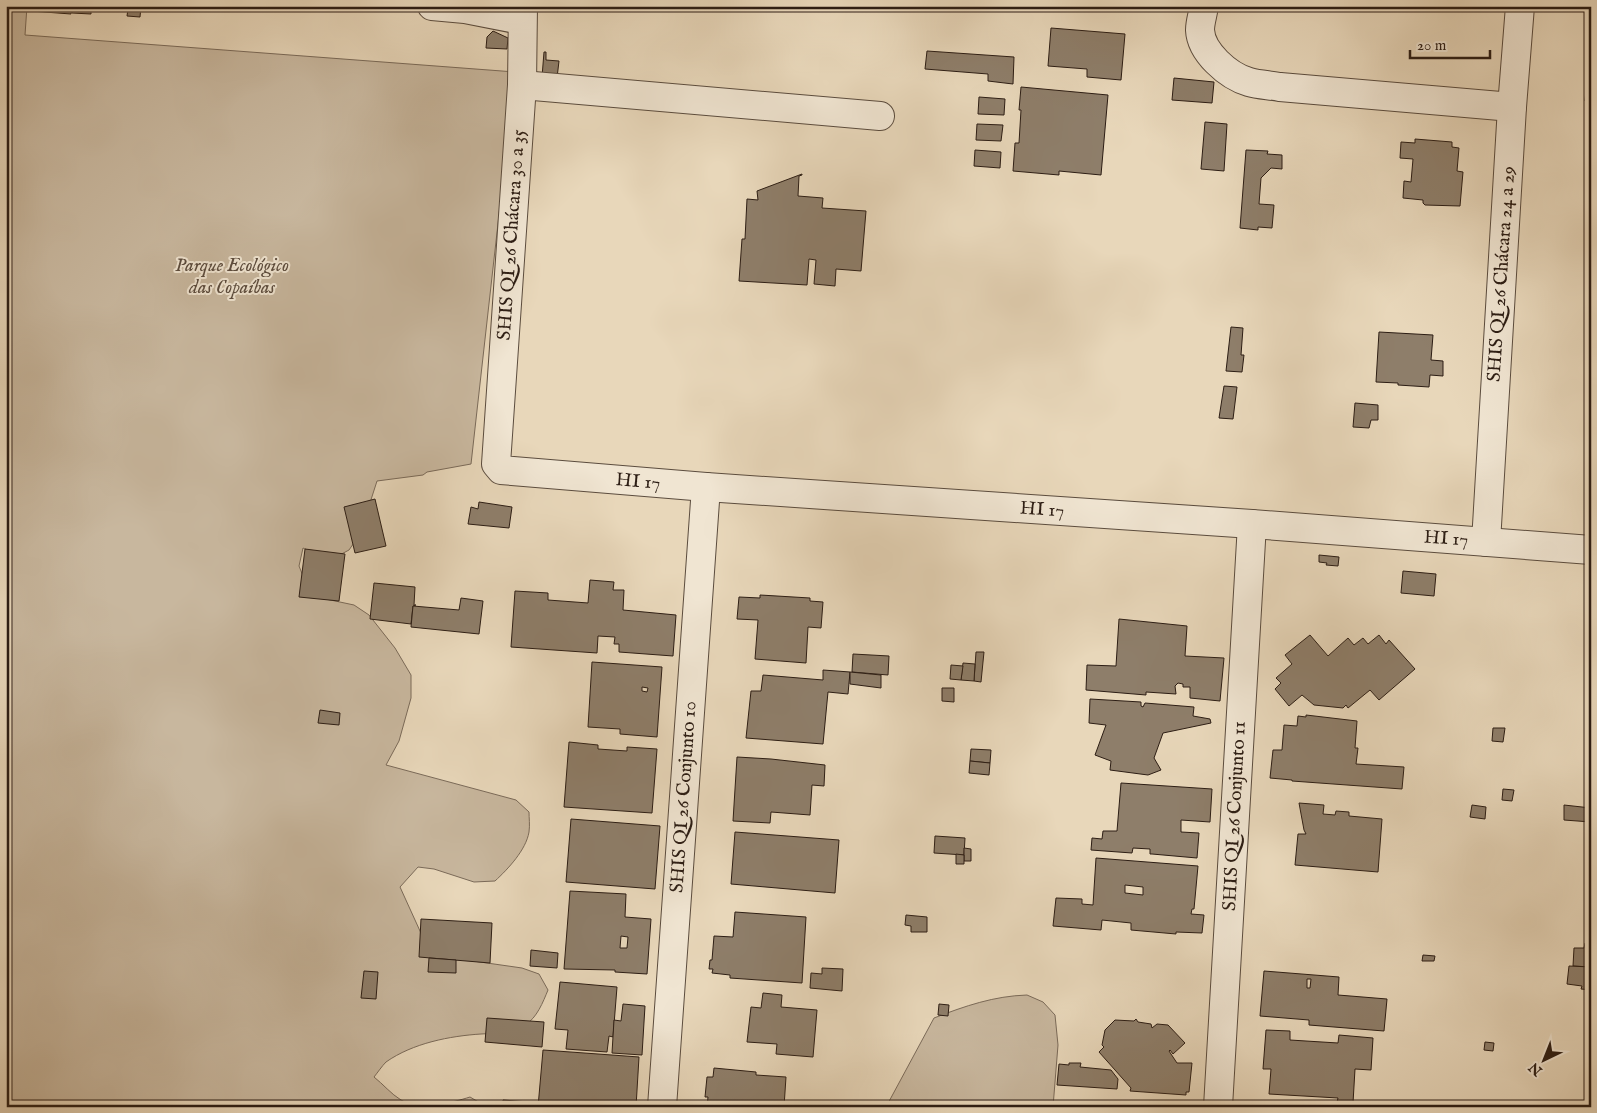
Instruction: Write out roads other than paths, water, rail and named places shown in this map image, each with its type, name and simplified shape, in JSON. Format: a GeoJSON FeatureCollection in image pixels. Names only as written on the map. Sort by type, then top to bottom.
{"type":"FeatureCollection","features":[{"type":"Feature","properties":{"kind":"street"},"geometry":{"type":"LineString","coordinates":[[432,6],[522,13]]}},
{"type":"Feature","properties":{"kind":"street"},"geometry":{"type":"LineString","coordinates":[[1204,6],[1200,28],[1205,46],[1224,67],[1238,78],[1249,82],[1280,87],[1512,107]]}},
{"type":"Feature","properties":{"kind":"street","name":"SHIS QI 26 Chácara 24 a 29"},"geometry":{"type":"LineString","coordinates":[[1486,542],[1512,107],[1520,6]]}},
{"type":"Feature","properties":{"kind":"street","name":"SHIS QI 26 Chácara 30 a 35"},"geometry":{"type":"LineString","coordinates":[[496,464],[522,85],[522,13]]}},
{"type":"Feature","properties":{"kind":"street"},"geometry":{"type":"LineString","coordinates":[[522,85],[880,116]]}},
{"type":"Feature","properties":{"kind":"street","name":"HI 17"},"geometry":{"type":"LineString","coordinates":[[496,464],[499,469],[505,470],[706,488],[1252,524],[1591,550]]}},
{"type":"Feature","properties":{"kind":"street","name":"SHIS QI 26 Conjunto 10"},"geometry":{"type":"LineString","coordinates":[[662,1107],[706,488]]}},
{"type":"Feature","properties":{"kind":"street","name":"SHIS QI 26 Conjunto 11"},"geometry":{"type":"LineString","coordinates":[[1218,1107],[1252,524]]}},
{"type":"Feature","properties":{"kind":"park label","name":"Parque Ecológico das Copaíbas"},"geometry":{"type":"Point","coordinates":[232,277]}}]}
